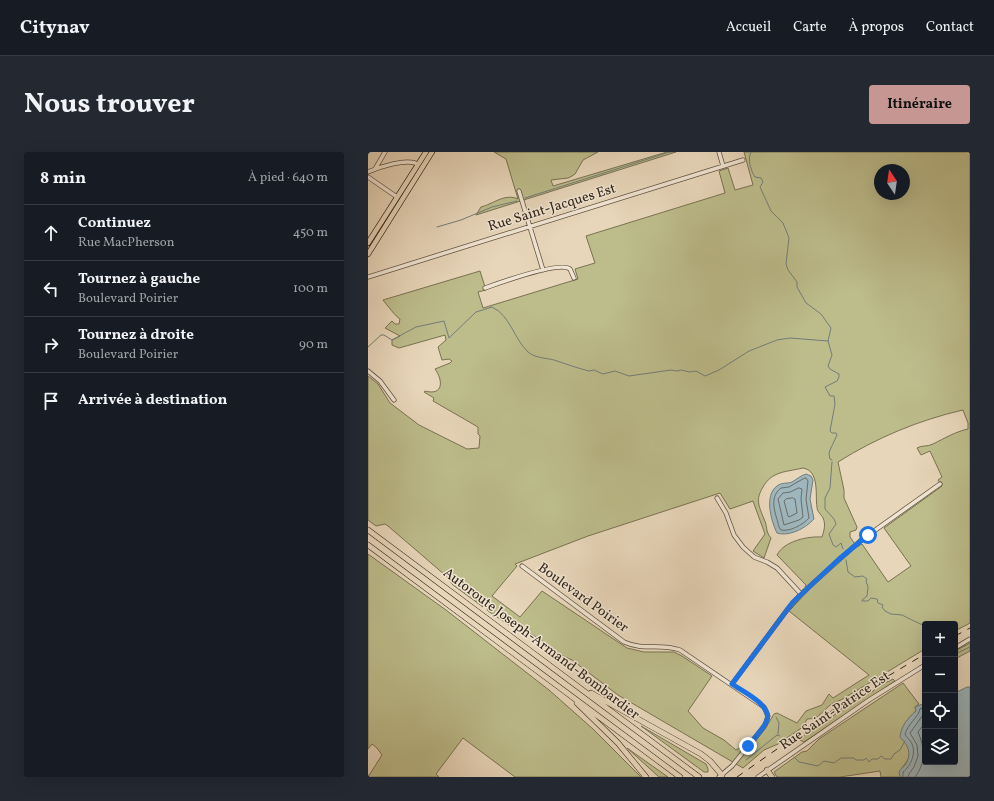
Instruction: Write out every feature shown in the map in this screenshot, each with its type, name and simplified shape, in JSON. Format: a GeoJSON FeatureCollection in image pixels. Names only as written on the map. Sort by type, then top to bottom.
{"type":"FeatureCollection","features":[{"type":"Feature","properties":{"kind":"highway","name":"Autoroute Joseph-Armand-Bombardier"},"geometry":{"type":"LineString","coordinates":[[368,529],[374,535],[698,776]]}},
{"type":"Feature","properties":{"kind":"highway","name":"Autoroute Joseph-Armand-Bombardier"},"geometry":{"type":"LineString","coordinates":[[368,544],[680,777]]}},
{"type":"Feature","properties":{"kind":"highway"},"geometry":{"type":"LineString","coordinates":[[577,686],[701,754],[710,761],[720,776]]}},
{"type":"Feature","properties":{"kind":"highway"},"geometry":{"type":"LineString","coordinates":[[563,690],[615,740],[646,777]]}},
{"type":"Feature","properties":{"kind":"highway"},"geometry":{"type":"LineString","coordinates":[[767,770],[772,777]]}},
{"type":"Feature","properties":{"kind":"main road"},"geometry":{"type":"LineString","coordinates":[[368,243],[426,152]]}},
{"type":"Feature","properties":{"kind":"main road"},"geometry":{"type":"LineString","coordinates":[[368,254],[432,152]]}},
{"type":"Feature","properties":{"kind":"street"},"geometry":{"type":"LineString","coordinates":[[375,170],[385,152]]}},
{"type":"Feature","properties":{"kind":"street"},"geometry":{"type":"LineString","coordinates":[[719,152],[723,166]]}},
{"type":"Feature","properties":{"kind":"street","name":"Rue Saint-Jacques Est"},"geometry":{"type":"LineString","coordinates":[[368,277],[743,160]]}},
{"type":"Feature","properties":{"kind":"street"},"geometry":{"type":"LineString","coordinates":[[368,172],[406,162],[418,164]]}},
{"type":"Feature","properties":{"kind":"street"},"geometry":{"type":"LineString","coordinates":[[368,177],[397,197]]}},
{"type":"Feature","properties":{"kind":"street"},"geometry":{"type":"LineString","coordinates":[[519,191],[543,270]]}},
{"type":"Feature","properties":{"kind":"street"},"geometry":{"type":"LineString","coordinates":[[485,288],[543,270],[568,267],[574,278]]}},
{"type":"Feature","properties":{"kind":"street"},"geometry":{"type":"LineString","coordinates":[[368,371],[380,381],[394,400]]}},
{"type":"Feature","properties":{"kind":"street"},"geometry":{"type":"LineString","coordinates":[[732,684],[787,610],[801,594],[860,541],[940,484]]}},
{"type":"Feature","properties":{"kind":"street"},"geometry":{"type":"LineString","coordinates":[[717,498],[726,513],[734,535],[743,547],[754,557],[768,562],[777,568],[801,594]]}},
{"type":"Feature","properties":{"kind":"street","name":"Boulevard Poirier"},"geometry":{"type":"LineString","coordinates":[[522,566],[624,642],[640,647],[665,647],[680,650],[764,707],[767,711],[768,718],[765,724],[732,766],[720,776]]}},
{"type":"Feature","properties":{"kind":"street"},"geometry":{"type":"LineString","coordinates":[[958,646],[970,639]]}},
{"type":"Feature","properties":{"kind":"street","name":"Rue Saint-Patrice Est"},"geometry":{"type":"LineString","coordinates":[[758,777],[869,700],[922,667]]}},
{"type":"Feature","properties":{"kind":"shaded area"},"geometry":{"type":"Polygon","coordinates":[[[494,152],[598,152],[583,160],[575,174],[572,176],[568,178],[551,180],[553,186],[667,152],[676,152],[476,215],[481,207],[504,198],[513,197],[518,199],[506,159],[494,152]]]}},
{"type":"Feature","properties":{"kind":"shaded area"},"geometry":{"type":"Polygon","coordinates":[[[744,152],[970,152],[970,623],[958,629],[958,621],[922,621],[922,651],[829,706],[815,718],[807,719],[800,729],[778,744],[764,750],[743,768],[618,695],[572,660],[554,652],[547,644],[518,626],[515,629],[488,611],[482,596],[476,598],[483,607],[453,585],[445,575],[388,526],[385,524],[376,526],[368,520],[368,376],[378,384],[390,403],[419,425],[467,449],[479,448],[480,436],[478,434],[478,427],[433,401],[434,398],[424,392],[436,391],[439,389],[440,382],[438,373],[435,369],[452,361],[449,359],[442,360],[438,347],[446,340],[445,335],[399,348],[392,345],[392,340],[400,336],[385,328],[392,321],[395,324],[399,324],[400,319],[383,300],[480,271],[486,290],[478,292],[483,308],[578,279],[575,269],[595,263],[586,236],[725,193],[719,171],[728,168],[735,190],[753,185],[744,152]],[[963,410],[930,419],[898,431],[867,445],[838,462],[844,490],[844,498],[857,527],[856,530],[850,532],[850,537],[857,547],[862,544],[888,582],[911,566],[884,528],[942,486],[938,480],[942,477],[930,451],[921,455],[917,448],[931,445],[954,433],[968,429],[968,423],[963,410]],[[803,468],[775,475],[763,487],[759,496],[759,507],[771,538],[764,558],[753,551],[765,534],[753,501],[730,509],[720,493],[588,536],[515,564],[517,566],[492,596],[520,617],[542,591],[627,648],[644,652],[674,652],[682,656],[712,676],[688,711],[703,728],[724,740],[736,750],[741,747],[748,751],[765,729],[774,714],[777,713],[797,723],[806,711],[822,705],[829,694],[833,698],[869,675],[789,611],[809,590],[777,555],[785,546],[797,540],[810,537],[822,537],[825,525],[823,518],[817,509],[816,484],[814,478],[808,470],[803,468]]]}},
{"type":"Feature","properties":{"kind":"shaded area"},"geometry":{"type":"Polygon","coordinates":[[[368,554],[446,610],[549,690],[593,729],[641,777],[515,777],[463,738],[436,774],[439,777],[368,777],[382,755],[372,744],[368,749],[368,554]]]}},
{"type":"Feature","properties":{"kind":"shaded area"},"geometry":{"type":"Polygon","coordinates":[[[970,643],[970,651],[958,657],[958,649],[970,643]]]}},
{"type":"Feature","properties":{"kind":"shaded area"},"geometry":{"type":"Polygon","coordinates":[[[893,679],[895,681],[804,742],[800,740],[800,738],[832,717],[859,696],[872,692],[877,687],[893,679]]]}},
{"type":"Feature","properties":{"kind":"shaded area"},"geometry":{"type":"Polygon","coordinates":[[[903,683],[919,704],[915,707],[916,711],[908,719],[902,729],[901,737],[907,745],[909,757],[901,769],[900,777],[881,777],[880,771],[840,777],[777,777],[774,772],[802,752],[807,751],[819,739],[903,683]]]}},
{"type":"Feature","properties":{"kind":"shaded area"},"geometry":{"type":"Polygon","coordinates":[[[641,726],[706,764],[708,772],[704,772],[641,726]]]}},
{"type":"Feature","properties":{"kind":"shaded area"},"geometry":{"type":"Polygon","coordinates":[[[627,748],[668,777],[659,777],[627,748]]]}},
{"type":"Feature","properties":{"kind":"water"},"geometry":{"type":"Polygon","coordinates":[[[806,474],[811,476],[813,480],[810,499],[814,519],[807,526],[792,533],[777,533],[770,508],[773,490],[779,485],[792,482],[806,474]]]}},
{"type":"Feature","properties":{"kind":"water"},"geometry":{"type":"Polygon","coordinates":[[[970,687],[970,776],[900,777],[899,772],[906,764],[909,756],[907,746],[900,737],[902,729],[908,719],[916,711],[915,707],[922,704],[922,765],[958,765],[958,692],[970,687]]]}},
{"type":"Feature","properties":{"kind":"waterway"},"geometry":{"type":"LineString","coordinates":[[525,198],[670,152]]}},
{"type":"Feature","properties":{"kind":"waterway"},"geometry":{"type":"LineString","coordinates":[[751,152],[749,161],[752,172],[755,177],[761,178],[763,182],[760,187],[771,211],[783,223],[789,238],[786,264],[788,270],[797,282],[797,287],[806,303],[821,314],[831,328],[828,341],[832,355],[828,366],[830,369],[839,374],[837,381],[825,387],[830,396],[834,396],[835,404],[830,431],[832,433],[836,433],[837,435],[829,454],[830,459],[832,460]]}},
{"type":"Feature","properties":{"kind":"waterway"},"geometry":{"type":"LineString","coordinates":[[437,227],[461,220],[492,207],[517,201]]}},
{"type":"Feature","properties":{"kind":"waterway"},"geometry":{"type":"LineString","coordinates":[[368,347],[381,335],[384,335],[392,340],[416,327],[444,321],[449,338],[476,312],[492,307],[508,321],[523,347],[531,354],[589,371],[594,370],[603,374],[615,371],[629,376],[681,370],[690,372],[696,371],[705,376],[719,370],[749,351],[777,340],[790,338],[828,341]]}},
{"type":"Feature","properties":{"kind":"waterway"},"geometry":{"type":"LineString","coordinates":[[832,462],[830,488],[825,498],[825,509],[834,519],[836,524],[829,534],[833,545],[836,547],[841,543],[843,549]]}},
{"type":"Feature","properties":{"kind":"waterway"},"geometry":{"type":"LineString","coordinates":[[846,560],[848,572],[855,577],[863,576],[867,579],[867,596],[862,601],[868,601],[871,598],[877,599],[878,603],[883,605],[882,607],[885,611],[891,614],[902,615],[922,625]]}},
{"type":"Feature","properties":{"kind":"waterway"},"geometry":{"type":"LineString","coordinates":[[958,653],[970,647]]}},
{"type":"Feature","properties":{"kind":"waterway"},"geometry":{"type":"LineString","coordinates":[[776,717],[779,723],[778,734]]}},
{"type":"Feature","properties":{"kind":"waterway"},"geometry":{"type":"LineString","coordinates":[[746,760],[777,735],[780,736]]}},
{"type":"Feature","properties":{"kind":"waterway"},"geometry":{"type":"LineString","coordinates":[[794,757],[799,762],[818,766],[824,761],[834,763],[841,758],[854,758],[856,760],[864,760],[866,758],[869,762],[872,759],[878,759],[881,756],[885,759],[891,759],[894,754],[900,750],[905,741]]}},
{"type":"Feature","properties":{"kind":"railway"},"geometry":{"type":"LineString","coordinates":[[958,634],[970,628]]}},
{"type":"Feature","properties":{"kind":"railway"},"geometry":{"type":"LineString","coordinates":[[737,777],[843,703],[922,656]]}},
{"type":"Feature","properties":{"kind":"route"},"geometry":{"type":"LineString","coordinates":[[748,746],[766,722],[768,716],[767,711],[759,703],[732,684],[793,602],[838,560],[868,535]]}}]}
